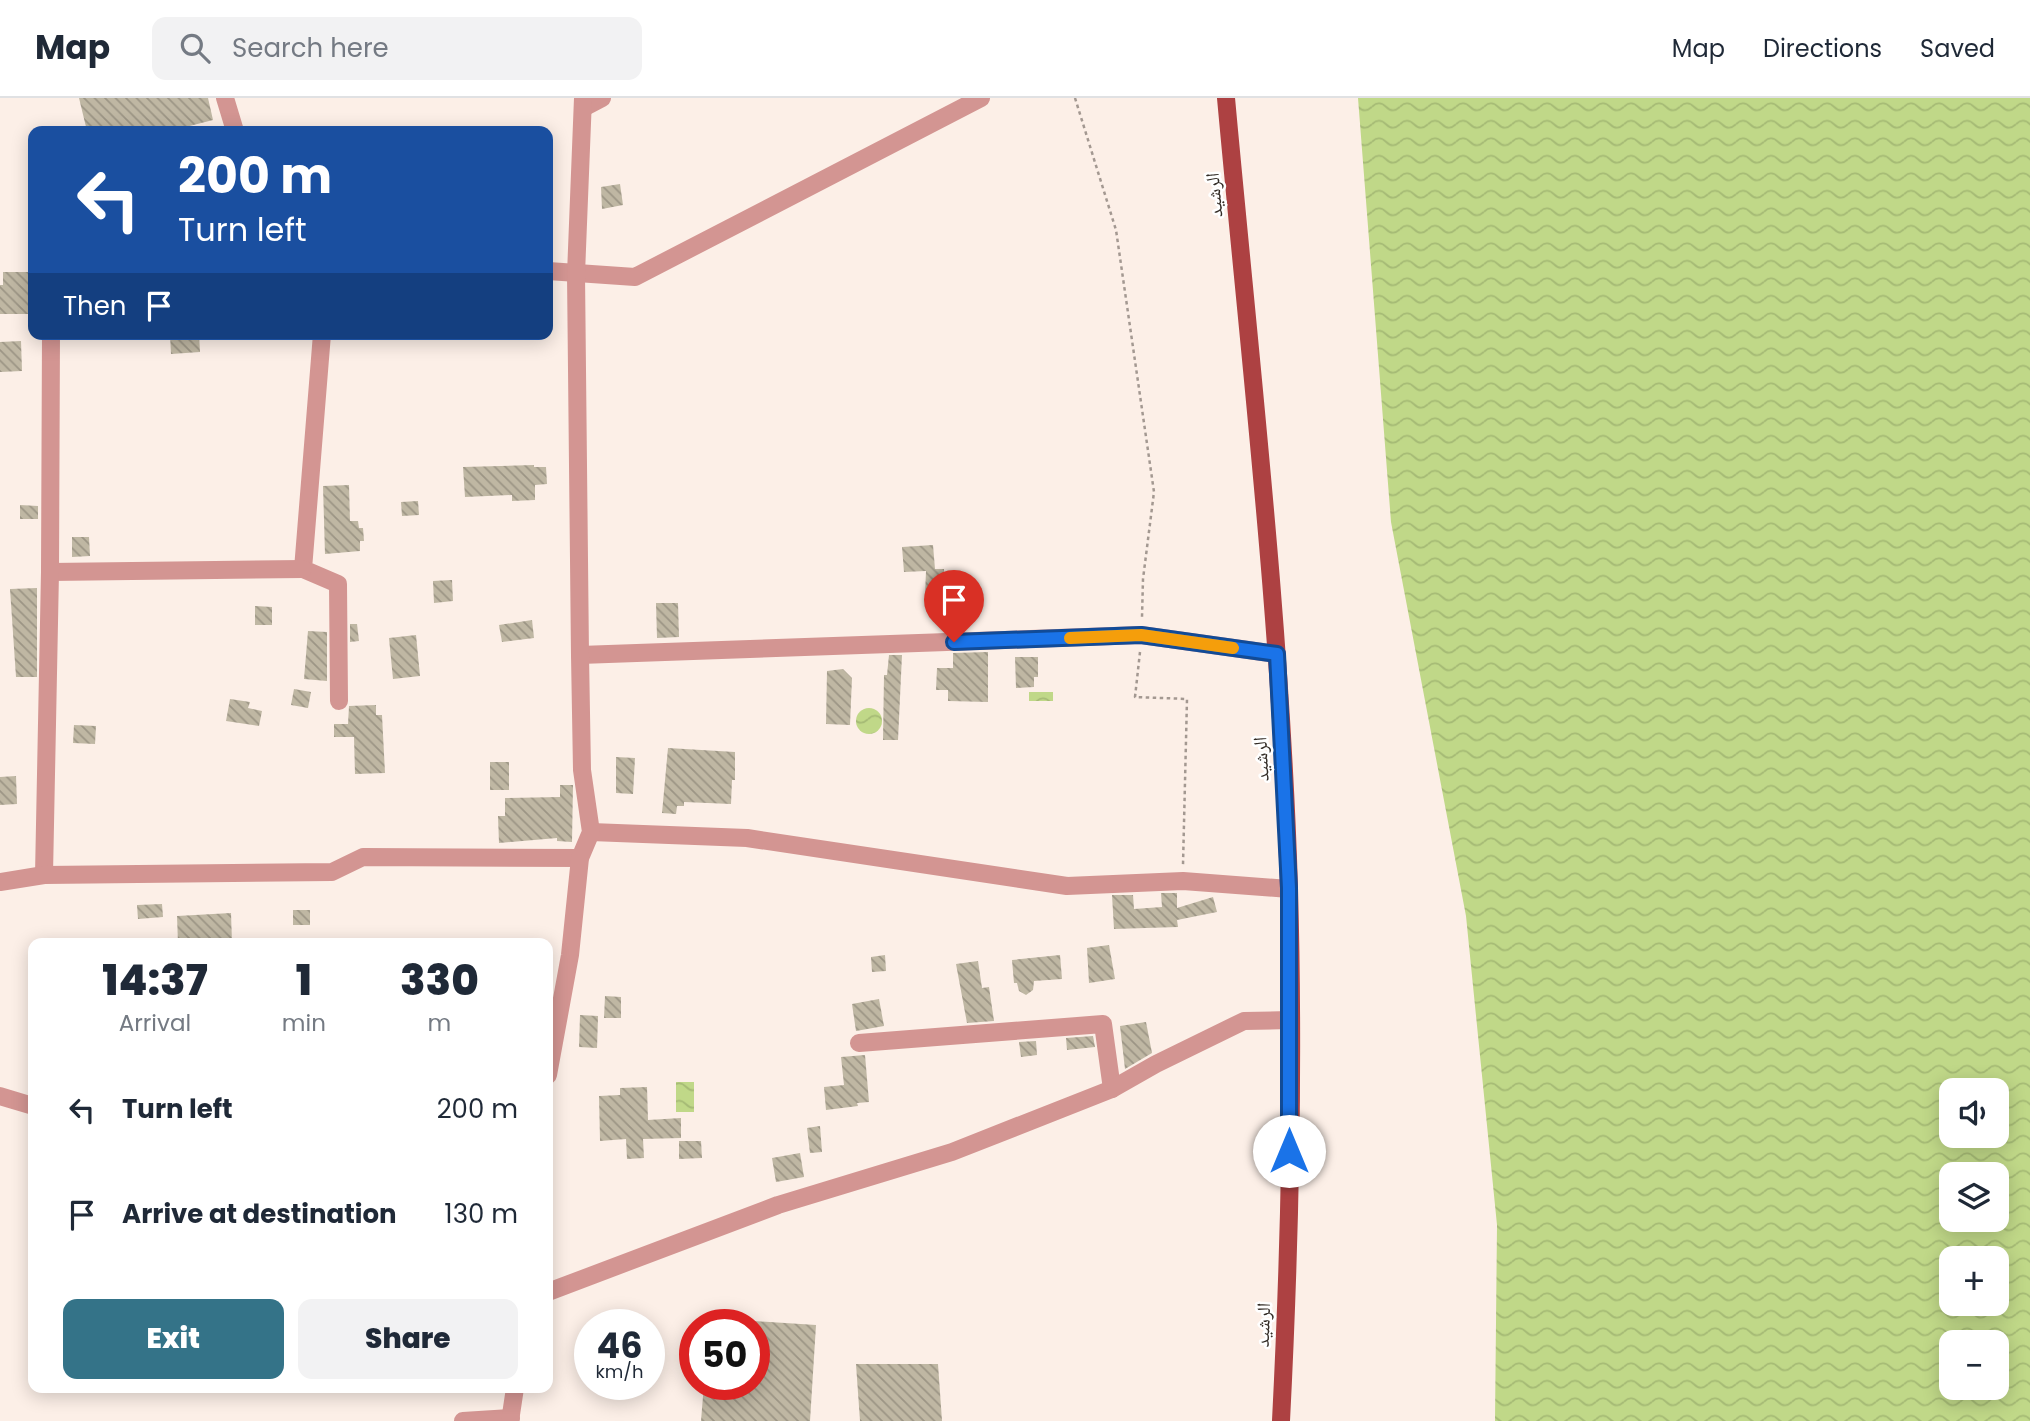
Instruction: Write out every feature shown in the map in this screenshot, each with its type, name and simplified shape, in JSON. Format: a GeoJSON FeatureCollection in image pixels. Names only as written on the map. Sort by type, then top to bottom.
{"type":"FeatureCollection","features":[{"type":"Feature","properties":{"kind":"main road","name":"الرشيد"},"geometry":{"type":"LineString","coordinates":[[1226,98],[1266,507],[1277,654],[1289,888],[1289,1177],[1280,1418]]}},
{"type":"Feature","properties":{"kind":"street"},"geometry":{"type":"LineString","coordinates":[[225,98],[233,126]]}},
{"type":"Feature","properties":{"kind":"street"},"geometry":{"type":"LineString","coordinates":[[553,1048],[570,955],[580,859],[591,832],[582,770],[576,274],[583,103],[602,98]]}},
{"type":"Feature","properties":{"kind":"street"},"geometry":{"type":"LineString","coordinates":[[553,272],[635,277],[981,98]]}},
{"type":"Feature","properties":{"kind":"street"},"geometry":{"type":"LineString","coordinates":[[44,875],[51,340]]}},
{"type":"Feature","properties":{"kind":"street"},"geometry":{"type":"LineString","coordinates":[[303,569],[322,340]]}},
{"type":"Feature","properties":{"kind":"street"},"geometry":{"type":"LineString","coordinates":[[50,572],[303,569],[338,584],[339,701]]}},
{"type":"Feature","properties":{"kind":"street"},"geometry":{"type":"LineString","coordinates":[[580,655],[1141,635],[1277,654]]}},
{"type":"Feature","properties":{"kind":"street"},"geometry":{"type":"LineString","coordinates":[[591,832],[747,838],[1067,886],[1183,881],[1289,888]]}},
{"type":"Feature","properties":{"kind":"street"},"geometry":{"type":"LineString","coordinates":[[0,882],[44,875],[332,872],[363,856],[580,859]]}},
{"type":"Feature","properties":{"kind":"street"},"geometry":{"type":"LineString","coordinates":[[553,1290],[778,1205],[952,1152],[1112,1089],[1244,1021],[1289,1020]]}},
{"type":"Feature","properties":{"kind":"street"},"geometry":{"type":"LineString","coordinates":[[859,1043],[1103,1024],[1112,1089]]}},
{"type":"Feature","properties":{"kind":"street"},"geometry":{"type":"LineString","coordinates":[[0,1096],[28,1104]]}},
{"type":"Feature","properties":{"kind":"street"},"geometry":{"type":"LineString","coordinates":[[463,1421],[511,1419],[514,1393]]}},
{"type":"Feature","properties":{"kind":"path"},"geometry":{"type":"LineString","coordinates":[[1076,98],[1116,230],[1154,492],[1143,579],[1136,696],[1187,699],[1183,881]]}},
{"type":"Feature","properties":{"kind":"water"},"geometry":{"type":"Polygon","coordinates":[[[1358,98],[2030,98],[2030,1421],[1495,1421],[1497,1225],[1466,916],[1391,522],[1358,98]]]}},
{"type":"Feature","properties":{"kind":"water"},"geometry":{"type":"Polygon","coordinates":[[[1029,692],[1053,692],[1053,701],[1029,701],[1029,692]]]}},
{"type":"Feature","properties":{"kind":"water"},"geometry":{"type":"Polygon","coordinates":[[[869,708],[878,712],[882,721],[878,730],[869,734],[860,730],[856,721],[860,712],[869,708]]]}},
{"type":"Feature","properties":{"kind":"water"},"geometry":{"type":"Polygon","coordinates":[[[676,1082],[694,1082],[694,1112],[676,1112],[676,1082]]]}},
{"type":"Feature","properties":{"kind":"building"},"geometry":{"type":"Polygon","coordinates":[[[79,98],[208,98],[213,120],[190,126],[86,126],[79,98]]]}},
{"type":"Feature","properties":{"kind":"building"},"geometry":{"type":"Polygon","coordinates":[[[620,184],[623,205],[602,209],[601,187],[620,184]]]}},
{"type":"Feature","properties":{"kind":"building"},"geometry":{"type":"Polygon","coordinates":[[[3,272],[28,272],[28,314],[0,314],[0,285],[3,285],[3,272]]]}},
{"type":"Feature","properties":{"kind":"building"},"geometry":{"type":"Polygon","coordinates":[[[170,340],[199,340],[200,352],[171,354],[170,340]]]}},
{"type":"Feature","properties":{"kind":"building"},"geometry":{"type":"Polygon","coordinates":[[[21,341],[22,371],[0,372],[0,342],[21,341]]]}},
{"type":"Feature","properties":{"kind":"building"},"geometry":{"type":"Polygon","coordinates":[[[463,467],[546,467],[547,484],[535,485],[535,500],[512,501],[512,495],[465,497],[463,467]]]}},
{"type":"Feature","properties":{"kind":"building"},"geometry":{"type":"Polygon","coordinates":[[[349,485],[350,521],[358,521],[359,528],[363,528],[364,541],[360,541],[360,551],[325,554],[323,486],[349,485]]]}},
{"type":"Feature","properties":{"kind":"building"},"geometry":{"type":"Polygon","coordinates":[[[418,501],[419,515],[402,516],[401,502],[418,501]]]}},
{"type":"Feature","properties":{"kind":"building"},"geometry":{"type":"Polygon","coordinates":[[[20,505],[38,506],[38,519],[20,519],[20,505]]]}},
{"type":"Feature","properties":{"kind":"building"},"geometry":{"type":"Polygon","coordinates":[[[72,537],[89,537],[90,556],[72,557],[72,537]]]}},
{"type":"Feature","properties":{"kind":"building"},"geometry":{"type":"Polygon","coordinates":[[[933,545],[935,569],[944,569],[944,597],[925,596],[926,571],[904,572],[902,547],[933,545]]]}},
{"type":"Feature","properties":{"kind":"building"},"geometry":{"type":"Polygon","coordinates":[[[452,580],[453,601],[434,603],[433,581],[452,580]]]}},
{"type":"Feature","properties":{"kind":"building"},"geometry":{"type":"Polygon","coordinates":[[[37,588],[37,677],[16,677],[10,589],[37,588]]]}},
{"type":"Feature","properties":{"kind":"building"},"geometry":{"type":"Polygon","coordinates":[[[656,603],[678,603],[679,637],[657,638],[656,603]]]}},
{"type":"Feature","properties":{"kind":"building"},"geometry":{"type":"Polygon","coordinates":[[[255,606],[272,607],[272,625],[255,625],[255,606]]]}},
{"type":"Feature","properties":{"kind":"building"},"geometry":{"type":"Polygon","coordinates":[[[532,620],[534,638],[502,642],[499,625],[532,620]]]}},
{"type":"Feature","properties":{"kind":"building"},"geometry":{"type":"Polygon","coordinates":[[[350,624],[357,624],[359,641],[350,642],[350,624]]]}},
{"type":"Feature","properties":{"kind":"building"},"geometry":{"type":"Polygon","coordinates":[[[308,631],[327,632],[327,681],[304,679],[308,631]]]}},
{"type":"Feature","properties":{"kind":"building"},"geometry":{"type":"Polygon","coordinates":[[[416,635],[420,676],[393,679],[389,638],[416,635]]]}},
{"type":"Feature","properties":{"kind":"building"},"geometry":{"type":"Polygon","coordinates":[[[988,652],[988,702],[948,701],[948,690],[936,690],[937,668],[953,668],[953,653],[988,652]]]}},
{"type":"Feature","properties":{"kind":"building"},"geometry":{"type":"Polygon","coordinates":[[[889,655],[902,655],[898,740],[883,740],[884,675],[887,675],[889,655]]]}},
{"type":"Feature","properties":{"kind":"building"},"geometry":{"type":"Polygon","coordinates":[[[1015,657],[1038,657],[1038,677],[1034,677],[1034,687],[1016,688],[1015,657]]]}},
{"type":"Feature","properties":{"kind":"building"},"geometry":{"type":"Polygon","coordinates":[[[843,669],[852,678],[850,725],[826,724],[827,671],[843,669]]]}},
{"type":"Feature","properties":{"kind":"building"},"geometry":{"type":"Polygon","coordinates":[[[294,689],[311,692],[308,708],[291,705],[294,689]]]}},
{"type":"Feature","properties":{"kind":"building"},"geometry":{"type":"Polygon","coordinates":[[[230,699],[250,702],[248,708],[262,711],[259,726],[226,721],[230,699]]]}},
{"type":"Feature","properties":{"kind":"building"},"geometry":{"type":"Polygon","coordinates":[[[376,705],[376,715],[382,715],[385,773],[355,774],[354,737],[334,737],[334,724],[348,724],[349,706],[376,705]]]}},
{"type":"Feature","properties":{"kind":"building"},"geometry":{"type":"Polygon","coordinates":[[[74,725],[96,726],[95,744],[73,743],[74,725]]]}},
{"type":"Feature","properties":{"kind":"building"},"geometry":{"type":"Polygon","coordinates":[[[668,748],[735,752],[735,780],[732,780],[731,804],[684,802],[684,806],[677,806],[676,814],[662,813],[668,748]]]}},
{"type":"Feature","properties":{"kind":"building"},"geometry":{"type":"Polygon","coordinates":[[[616,757],[635,758],[633,794],[616,793],[616,757]]]}},
{"type":"Feature","properties":{"kind":"building"},"geometry":{"type":"Polygon","coordinates":[[[490,762],[509,762],[509,790],[490,790],[490,762]]]}},
{"type":"Feature","properties":{"kind":"building"},"geometry":{"type":"Polygon","coordinates":[[[16,776],[17,804],[0,805],[0,777],[16,776]]]}},
{"type":"Feature","properties":{"kind":"building"},"geometry":{"type":"Polygon","coordinates":[[[560,785],[573,785],[572,842],[557,841],[557,838],[499,843],[498,816],[505,816],[505,798],[560,797],[560,785]]]}},
{"type":"Feature","properties":{"kind":"building"},"geometry":{"type":"Polygon","coordinates":[[[1161,893],[1177,893],[1177,908],[1213,897],[1217,912],[1177,920],[1178,927],[1114,929],[1112,895],[1133,895],[1134,909],[1162,907],[1161,893]]]}},
{"type":"Feature","properties":{"kind":"building"},"geometry":{"type":"Polygon","coordinates":[[[162,904],[163,917],[138,919],[137,905],[162,904]]]}},
{"type":"Feature","properties":{"kind":"building"},"geometry":{"type":"Polygon","coordinates":[[[293,910],[310,910],[310,925],[293,925],[293,910]]]}},
{"type":"Feature","properties":{"kind":"building"},"geometry":{"type":"Polygon","coordinates":[[[231,913],[232,938],[178,938],[177,916],[231,913]]]}},
{"type":"Feature","properties":{"kind":"building"},"geometry":{"type":"Polygon","coordinates":[[[1109,945],[1115,979],[1089,983],[1087,948],[1109,945]]]}},
{"type":"Feature","properties":{"kind":"building"},"geometry":{"type":"Polygon","coordinates":[[[885,955],[886,971],[872,972],[871,957],[885,955]]]}},
{"type":"Feature","properties":{"kind":"building"},"geometry":{"type":"Polygon","coordinates":[[[1060,955],[1062,979],[1034,981],[1033,990],[1026,995],[1019,991],[1017,983],[1014,983],[1012,960],[1060,955]]]}},
{"type":"Feature","properties":{"kind":"building"},"geometry":{"type":"Polygon","coordinates":[[[978,961],[982,988],[989,987],[994,1021],[967,1023],[956,964],[978,961]]]}},
{"type":"Feature","properties":{"kind":"building"},"geometry":{"type":"Polygon","coordinates":[[[605,996],[621,997],[621,1018],[604,1018],[605,996]]]}},
{"type":"Feature","properties":{"kind":"building"},"geometry":{"type":"Polygon","coordinates":[[[879,999],[884,1026],[856,1031],[852,1004],[879,999]]]}},
{"type":"Feature","properties":{"kind":"building"},"geometry":{"type":"Polygon","coordinates":[[[580,1015],[598,1016],[597,1048],[579,1047],[580,1015]]]}},
{"type":"Feature","properties":{"kind":"building"},"geometry":{"type":"Polygon","coordinates":[[[1146,1022],[1152,1053],[1125,1069],[1120,1026],[1146,1022]]]}},
{"type":"Feature","properties":{"kind":"building"},"geometry":{"type":"Polygon","coordinates":[[[1093,1036],[1095,1047],[1067,1050],[1066,1038],[1093,1036]]]}},
{"type":"Feature","properties":{"kind":"building"},"geometry":{"type":"Polygon","coordinates":[[[1036,1041],[1037,1055],[1021,1057],[1019,1042],[1036,1041]]]}},
{"type":"Feature","properties":{"kind":"building"},"geometry":{"type":"Polygon","coordinates":[[[865,1055],[869,1102],[826,1110],[824,1087],[844,1085],[841,1057],[865,1055]]]}},
{"type":"Feature","properties":{"kind":"building"},"geometry":{"type":"Polygon","coordinates":[[[647,1087],[648,1120],[681,1118],[681,1138],[643,1139],[644,1158],[627,1159],[626,1139],[600,1141],[599,1096],[620,1095],[620,1088],[647,1087]]]}},
{"type":"Feature","properties":{"kind":"building"},"geometry":{"type":"Polygon","coordinates":[[[820,1126],[822,1152],[810,1153],[807,1128],[820,1126]]]}},
{"type":"Feature","properties":{"kind":"building"},"geometry":{"type":"Polygon","coordinates":[[[679,1141],[701,1141],[702,1158],[679,1159],[679,1141]]]}},
{"type":"Feature","properties":{"kind":"building"},"geometry":{"type":"Polygon","coordinates":[[[800,1153],[804,1177],[776,1182],[772,1158],[800,1153]]]}},
{"type":"Feature","properties":{"kind":"building"},"geometry":{"type":"Polygon","coordinates":[[[770,1322],[816,1325],[810,1421],[701,1421],[703,1400],[770,1400],[770,1322]]]}},
{"type":"Feature","properties":{"kind":"building"},"geometry":{"type":"Polygon","coordinates":[[[856,1364],[938,1364],[942,1421],[860,1421],[856,1364]]]}},
{"type":"Feature","properties":{"kind":"slow traffic"},"geometry":{"type":"LineString","coordinates":[[1070,638],[1141,635],[1233,648]]}},
{"type":"Feature","properties":{"kind":"route"},"geometry":{"type":"LineString","coordinates":[[954,642],[1141,635],[1277,654],[1289,888],[1289,1151]]}}]}
